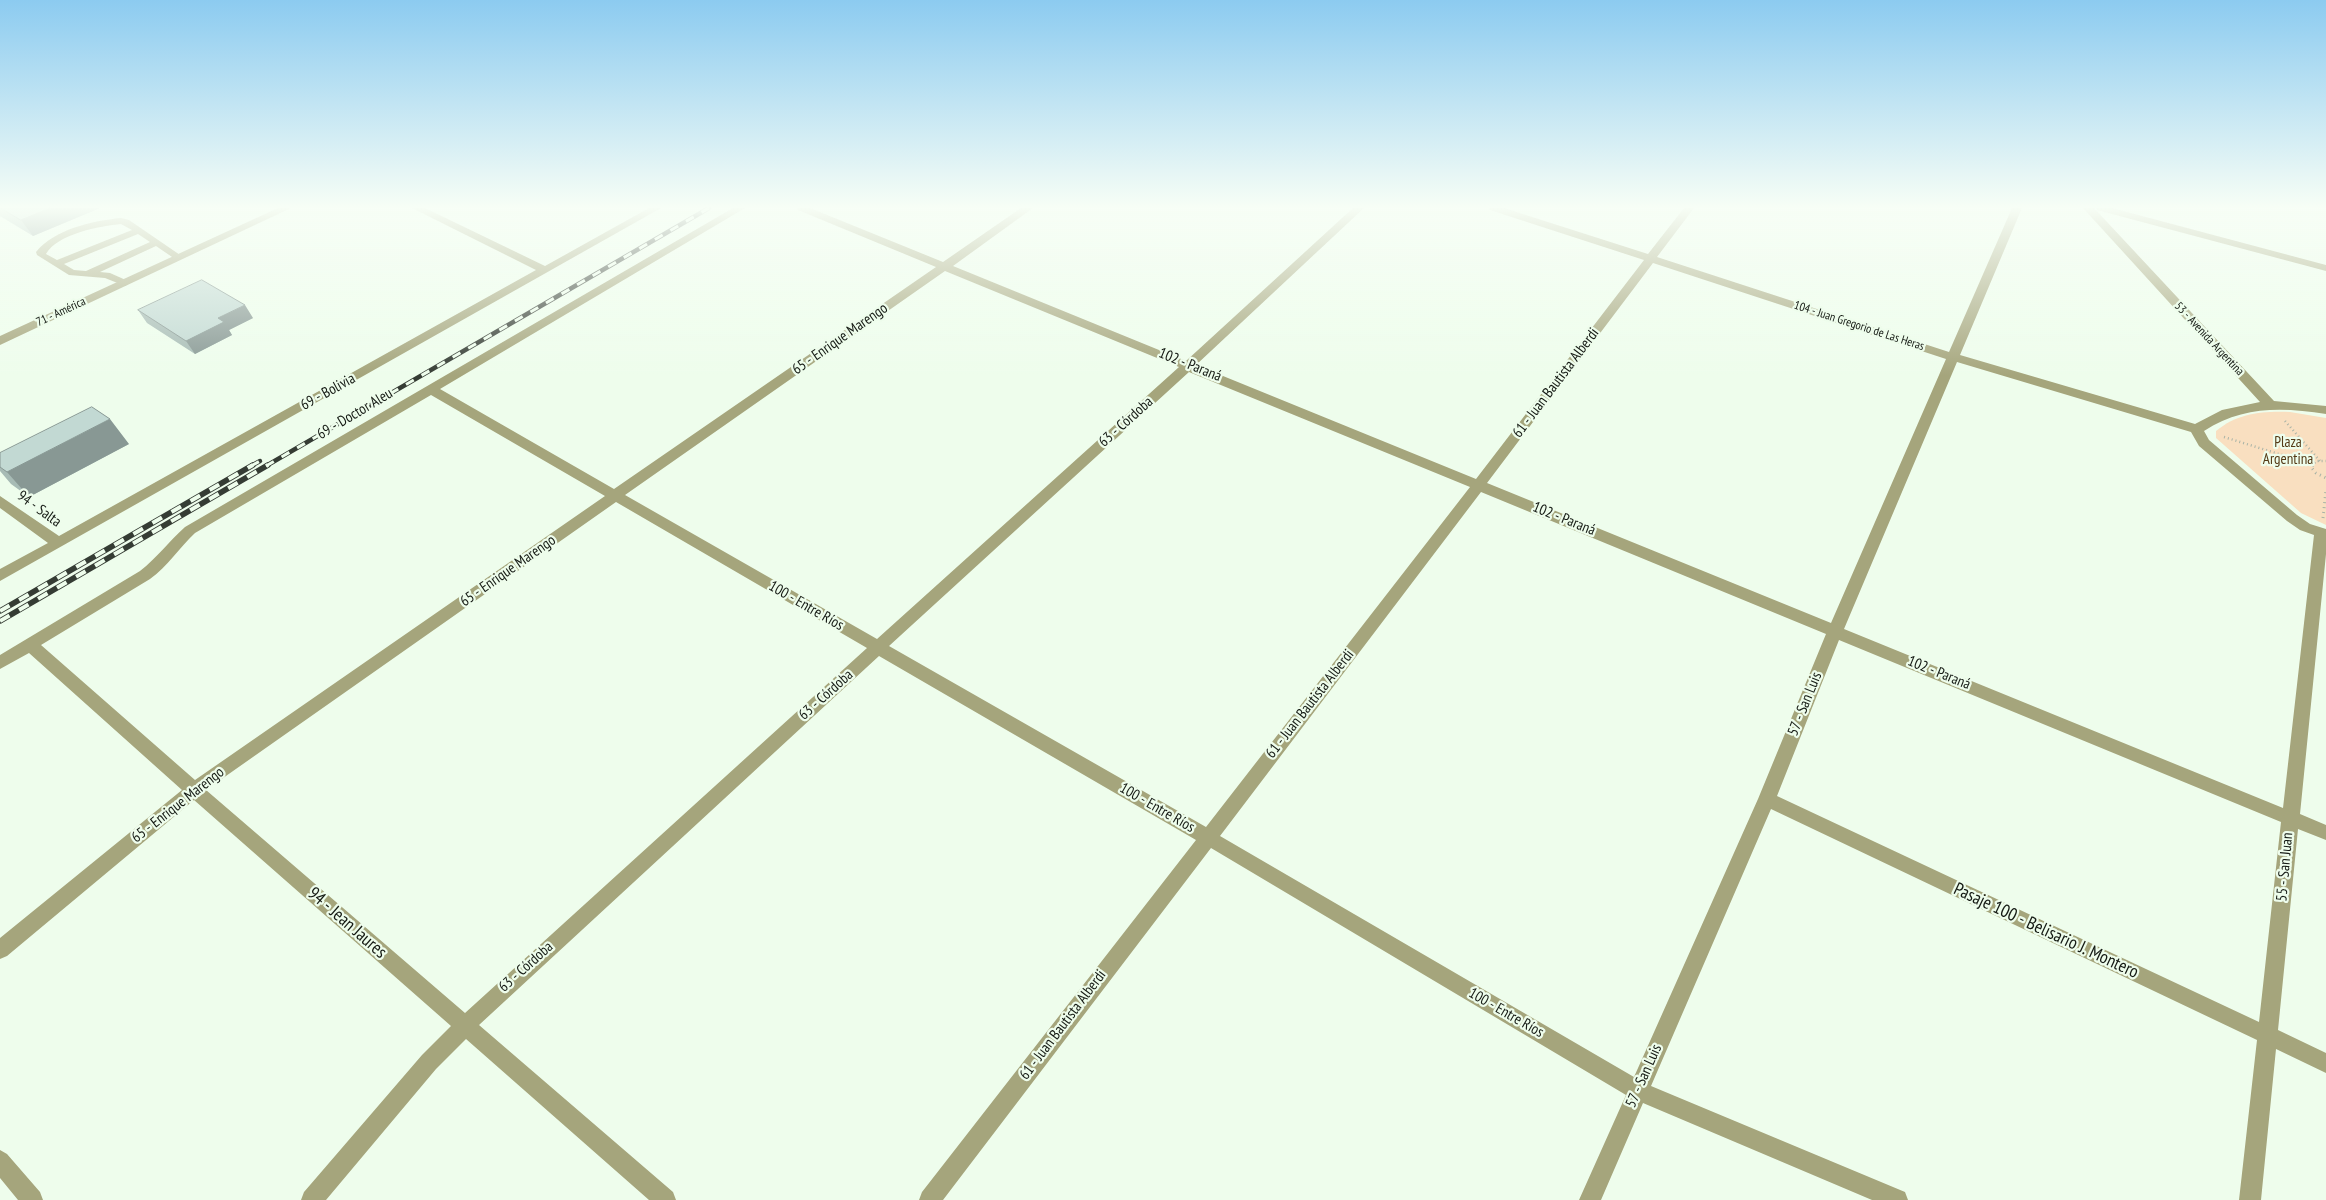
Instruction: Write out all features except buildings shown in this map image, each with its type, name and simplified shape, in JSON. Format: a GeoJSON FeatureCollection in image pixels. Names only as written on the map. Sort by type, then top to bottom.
{"type":"FeatureCollection","features":[{"type":"Feature","properties":{"kind":"street","name":"71 - América"},"geometry":{"type":"LineString","coordinates":[[0,341],[163,264]]}},
{"type":"Feature","properties":{"kind":"street"},"geometry":{"type":"LineString","coordinates":[[533,264],[545,270]]}},
{"type":"Feature","properties":{"kind":"street","name":"69 - Bolivia"},"geometry":{"type":"LineString","coordinates":[[0,576],[556,264]]}},
{"type":"Feature","properties":{"kind":"street","name":"69 - Doctor Aleu"},"geometry":{"type":"LineString","coordinates":[[0,663],[156,567],[168,557],[177,542],[190,530],[644,264]]}},
{"type":"Feature","properties":{"kind":"street","name":"63 - Córdoba"},"geometry":{"type":"LineString","coordinates":[[312,1200],[429,1062],[499,992],[1298,264]]}},
{"type":"Feature","properties":{"kind":"street","name":"61 - Juan Bautista Alberdi"},"geometry":{"type":"LineString","coordinates":[[930,1200],[1480,484],[1645,264]]}},
{"type":"Feature","properties":{"kind":"street","name":"104 - Juan Gregorio de Las Heras"},"geometry":{"type":"LineString","coordinates":[[1668,264],[1954,357],[2197,429]]}},
{"type":"Feature","properties":{"kind":"street","name":"57 - San Luis"},"geometry":{"type":"LineString","coordinates":[[1590,1200],[1767,799],[1835,630],[1993,264]]}},
{"type":"Feature","properties":{"kind":"street","name":"53 - Avenida Argentina"},"geometry":{"type":"LineString","coordinates":[[2140,264],[2269,404]]}},
{"type":"Feature","properties":{"kind":"street"},"geometry":{"type":"LineString","coordinates":[[2311,264],[2326,268]]}},
{"type":"Feature","properties":{"kind":"street","name":"102 - Paraná"},"geometry":{"type":"LineString","coordinates":[[946,265],[2326,833]]}},
{"type":"Feature","properties":{"kind":"street","name":"65 - Enrique Marengo"},"geometry":{"type":"LineString","coordinates":[[0,950],[194,790],[946,265]]}},
{"type":"Feature","properties":{"kind":"street","name":"100 - Entre Ríos"},"geometry":{"type":"LineString","coordinates":[[430,389],[614,497],[879,647],[1637,1090],[1897,1200]]}},
{"type":"Feature","properties":{"kind":"street"},"geometry":{"type":"LineString","coordinates":[[2323,534],[2292,518],[2204,443],[2198,436],[2197,429],[2226,412],[2269,404],[2300,405],[2326,410]]}},
{"type":"Feature","properties":{"kind":"street","name":"94 - Salta"},"geometry":{"type":"LineString","coordinates":[[0,501],[58,543]]}},
{"type":"Feature","properties":{"kind":"street","name":"55 - San Juan"},"geometry":{"type":"LineString","coordinates":[[2250,1200],[2269,1036],[2290,818],[2323,534]]}},
{"type":"Feature","properties":{"kind":"street","name":"94 - Jean Jaures"},"geometry":{"type":"LineString","coordinates":[[31,645],[194,790],[665,1200]]}},
{"type":"Feature","properties":{"kind":"street","name":"Pasaje 100 - Belisario J. Montero"},"geometry":{"type":"LineString","coordinates":[[1767,799],[2326,1062]]}},
{"type":"Feature","properties":{"kind":"street"},"geometry":{"type":"LineString","coordinates":[[0,1161],[32,1200]]}},
{"type":"Feature","properties":{"kind":"lane"},"geometry":{"type":"LineString","coordinates":[[56,264],[72,273],[107,275],[125,282]]}},
{"type":"Feature","properties":{"kind":"lane"},"geometry":{"type":"LineString","coordinates":[[84,275],[109,264]]}},
{"type":"Feature","properties":{"kind":"path"},"geometry":{"type":"LineString","coordinates":[[2269,404],[2320,461]]}},
{"type":"Feature","properties":{"kind":"path"},"geometry":{"type":"LineString","coordinates":[[2197,429],[2311,464],[2326,461]]}},
{"type":"Feature","properties":{"kind":"path"},"geometry":{"type":"LineString","coordinates":[[2311,464],[2313,470],[2326,478]]}},
{"type":"Feature","properties":{"kind":"path"},"geometry":{"type":"LineString","coordinates":[[2323,534],[2326,490]]}},
{"type":"Feature","properties":{"kind":"green space","name":"Plaza Argentina"},"geometry":{"type":"Polygon","coordinates":[[[2290,412],[2326,418],[2326,525],[2301,513],[2216,438],[2216,431],[2233,420],[2251,414],[2290,412]]]}},
{"type":"Feature","properties":{"kind":"railway"},"geometry":{"type":"LineString","coordinates":[[266,466],[613,264]]}},
{"type":"Feature","properties":{"kind":"railway"},"geometry":{"type":"LineString","coordinates":[[251,466],[260,461]]}},
{"type":"Feature","properties":{"kind":"railway"},"geometry":{"type":"LineString","coordinates":[[0,611],[253,465]]}},
{"type":"Feature","properties":{"kind":"railway"},"geometry":{"type":"LineString","coordinates":[[0,621],[268,465]]}}]}
